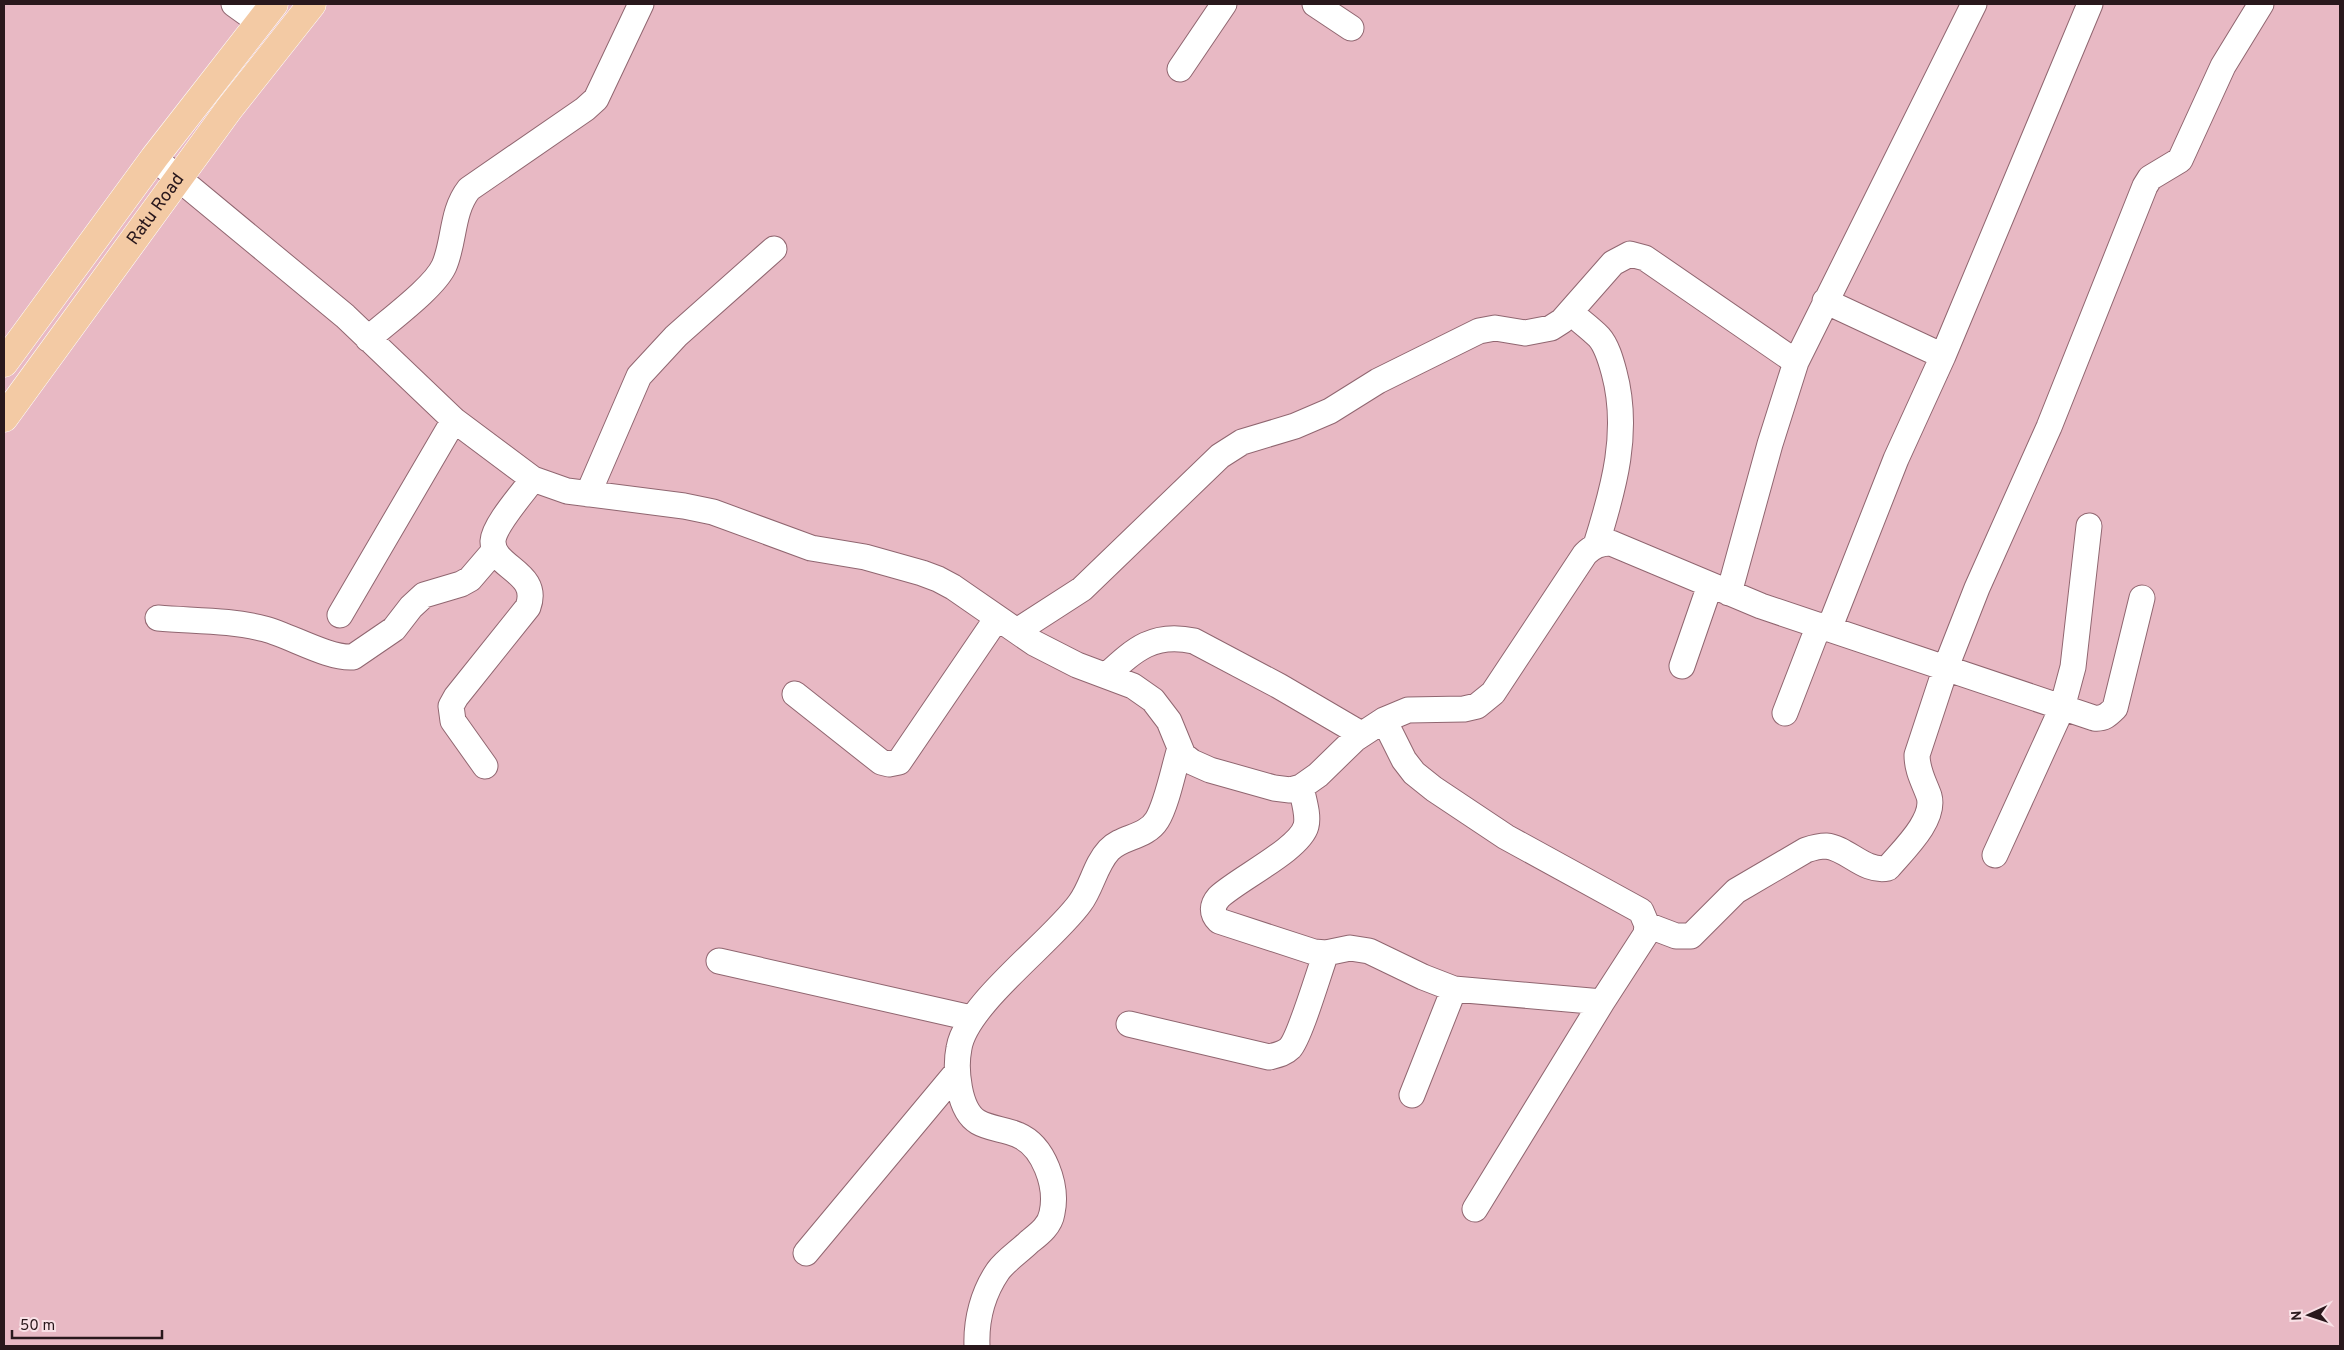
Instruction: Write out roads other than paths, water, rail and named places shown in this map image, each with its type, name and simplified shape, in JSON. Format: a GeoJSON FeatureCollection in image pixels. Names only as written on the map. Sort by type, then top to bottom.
{"type":"FeatureCollection","features":[{"type":"Feature","properties":{"kind":"main road","name":"Ratu Road"},"geometry":{"type":"LineString","coordinates":[[4,418],[229,109],[312,4]]}},
{"type":"Feature","properties":{"kind":"main road","name":"Ratu Road"},"geometry":{"type":"LineString","coordinates":[[4,363],[154,158],[267,13]]}},
{"type":"Feature","properties":{"kind":"street"},"geometry":{"type":"LineString","coordinates":[[234,4],[267,13]]}},
{"type":"Feature","properties":{"kind":"street"},"geometry":{"type":"LineString","coordinates":[[368,339],[433,282],[443,268],[450,250],[459,205],[469,189],[585,109],[596,99],[641,4]]}},
{"type":"Feature","properties":{"kind":"street"},"geometry":{"type":"LineString","coordinates":[[1180,69],[1224,4]]}},
{"type":"Feature","properties":{"kind":"street"},"geometry":{"type":"LineString","coordinates":[[1315,4],[1351,28]]}},
{"type":"Feature","properties":{"kind":"street"},"geometry":{"type":"LineString","coordinates":[[1682,666],[1720,589],[1796,362],[1974,4]]}},
{"type":"Feature","properties":{"kind":"street"},"geometry":{"type":"LineString","coordinates":[[1785,713],[1943,356],[2090,4]]}},
{"type":"Feature","properties":{"kind":"street"},"geometry":{"type":"LineString","coordinates":[[1647,924],[1676,936],[1691,936],[1736,891],[1806,850],[1818,846],[1835,848],[1870,867],[1880,870],[1888,868],[1924,823],[1930,811],[1929,797],[1917,767],[1917,755],[1946,667],[1977,588],[2049,426],[2145,186],[2150,178],[2180,160],[2223,66],[2261,4]]}},
{"type":"Feature","properties":{"kind":"street"},"geometry":{"type":"LineString","coordinates":[[154,158],[345,316],[454,420],[533,480],[567,491],[684,506],[713,512],[812,548],[865,557],[922,572],[953,587],[1034,643],[1077,665],[1133,686],[1162,709],[1169,720],[1180,748],[1192,762],[1210,770],[1274,788],[1290,790],[1301,787],[1318,775],[1361,734],[1384,720],[1408,710],[1464,709],[1477,706],[1493,693],[1585,554],[1596,545],[1611,543],[1761,606],[1946,667],[2062,708],[2101,718],[2108,716],[2115,708],[2142,598]]}},
{"type":"Feature","properties":{"kind":"street"},"geometry":{"type":"LineString","coordinates":[[588,494],[639,376],[676,336],[774,249]]}},
{"type":"Feature","properties":{"kind":"street"},"geometry":{"type":"LineString","coordinates":[[795,694],[881,762],[889,764],[899,762],[1007,624],[1082,588],[1220,456],[1242,442],[1295,426],[1330,411],[1378,381],[1479,331],[1495,328],[1525,333],[1539,332],[1551,328],[1562,321],[1613,264],[1630,254],[1638,254],[1796,362]]}},
{"type":"Feature","properties":{"kind":"street"},"geometry":{"type":"LineString","coordinates":[[1825,301],[1943,356]]}},
{"type":"Feature","properties":{"kind":"street"},"geometry":{"type":"LineString","coordinates":[[1570,312],[1600,338],[1611,361],[1621,402],[1617,468],[1596,545]]}},
{"type":"Feature","properties":{"kind":"street"},"geometry":{"type":"LineString","coordinates":[[340,615],[454,420]]}},
{"type":"Feature","properties":{"kind":"street"},"geometry":{"type":"LineString","coordinates":[[485,766],[453,721],[451,706],[456,697],[528,607],[531,600],[530,589],[523,578],[494,551],[493,540],[497,528],[533,480]]}},
{"type":"Feature","properties":{"kind":"street"},"geometry":{"type":"LineString","coordinates":[[1995,856],[2062,708],[2073,667],[2089,526]]}},
{"type":"Feature","properties":{"kind":"street"},"geometry":{"type":"LineString","coordinates":[[158,618],[237,624],[278,633],[346,658],[353,657],[394,628],[411,607],[424,595],[461,584],[470,579],[494,551]]}},
{"type":"Feature","properties":{"kind":"street"},"geometry":{"type":"LineString","coordinates":[[1107,675],[1133,651],[1145,644],[1178,638],[1194,641],[1279,686],[1361,734]]}},
{"type":"Feature","properties":{"kind":"street"},"geometry":{"type":"LineString","coordinates":[[1384,720],[1404,760],[1414,773],[1434,789],[1506,837],[1641,911],[1647,924],[1646,934],[1475,1209]]}},
{"type":"Feature","properties":{"kind":"street"},"geometry":{"type":"LineString","coordinates":[[978,1346],[976,1327],[981,1306],[999,1270],[1047,1226],[1052,1214],[1053,1201],[1048,1171],[1030,1142],[1016,1134],[977,1122],[969,1113],[960,1093],[958,1072],[958,1048],[964,1029],[971,1018],[1080,904],[1110,848],[1145,832],[1157,821],[1180,748]]}},
{"type":"Feature","properties":{"kind":"street"},"geometry":{"type":"LineString","coordinates":[[1301,787],[1306,824],[1303,832],[1281,852],[1226,890],[1214,903],[1214,916],[1219,921],[1314,952],[1326,953],[1350,948],[1369,951],[1423,977],[1454,989],[1602,1002]]}},
{"type":"Feature","properties":{"kind":"street"},"geometry":{"type":"LineString","coordinates":[[1129,1024],[1269,1057],[1282,1054],[1291,1047],[1326,953]]}},
{"type":"Feature","properties":{"kind":"street"},"geometry":{"type":"LineString","coordinates":[[719,962],[971,1018]]}},
{"type":"Feature","properties":{"kind":"street"},"geometry":{"type":"LineString","coordinates":[[1412,1095],[1454,989]]}},
{"type":"Feature","properties":{"kind":"street"},"geometry":{"type":"LineString","coordinates":[[806,1253],[958,1072]]}}]}
